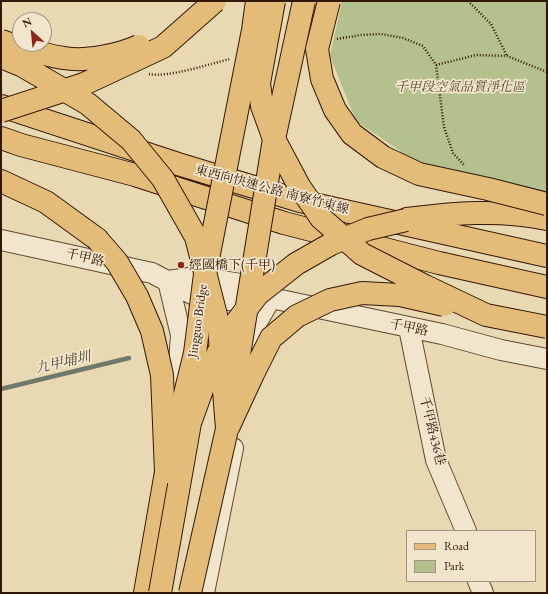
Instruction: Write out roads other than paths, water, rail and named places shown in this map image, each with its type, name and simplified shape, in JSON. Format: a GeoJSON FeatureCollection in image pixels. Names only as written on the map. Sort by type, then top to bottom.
{"type":"FeatureCollection","features":[{"type":"Feature","properties":{"kind":"main road"},"geometry":{"type":"LineString","coordinates":[[1,42],[65,59],[94,58],[129,51],[159,37],[198,1]]}},
{"type":"Feature","properties":{"kind":"main road"},"geometry":{"type":"LineString","coordinates":[[1,111],[84,84],[163,47],[215,1]]}},
{"type":"Feature","properties":{"kind":"main road","name":"Jingguo Bridge"},"geometry":{"type":"LineString","coordinates":[[145,593],[166,472],[195,353],[205,274],[253,30],[257,1]]}},
{"type":"Feature","properties":{"kind":"main road"},"geometry":{"type":"LineString","coordinates":[[274,1],[259,82],[262,106],[274,140],[299,186],[321,218],[362,254],[424,286],[486,315]]}},
{"type":"Feature","properties":{"kind":"main road"},"geometry":{"type":"LineString","coordinates":[[190,593],[227,429],[274,140],[304,1]]}},
{"type":"Feature","properties":{"kind":"main road"},"geometry":{"type":"LineString","coordinates":[[329,1],[317,49],[322,79],[335,110],[352,134],[383,156],[419,174],[547,204]]}},
{"type":"Feature","properties":{"kind":"main road"},"geometry":{"type":"LineString","coordinates":[[1,57],[21,65],[88,104],[131,140],[162,179],[196,237],[219,327],[227,429]]}},
{"type":"Feature","properties":{"kind":"main road","name":"東西向快速公路 南寮竹東線"},"geometry":{"type":"LineString","coordinates":[[1,106],[178,164],[300,201],[547,256]]}},
{"type":"Feature","properties":{"kind":"main road","name":"東西向快速公路 南寮竹東線"},"geometry":{"type":"LineString","coordinates":[[1,138],[21,145],[135,175],[292,225],[439,263],[547,287]]}},
{"type":"Feature","properties":{"kind":"main road"},"geometry":{"type":"LineString","coordinates":[[1,181],[46,202],[97,240],[117,262],[138,296],[152,332],[162,375],[166,472]]}},
{"type":"Feature","properties":{"kind":"main road"},"geometry":{"type":"LineString","coordinates":[[160,593],[180,471],[190,423],[197,400],[226,336],[258,294],[296,264],[331,244],[368,229],[406,220],[446,214],[489,212],[547,219]]}},
{"type":"Feature","properties":{"kind":"main road"},"geometry":{"type":"LineString","coordinates":[[227,429],[252,374],[271,338],[297,316],[330,300],[362,293],[400,295],[486,315],[547,327]]}},
{"type":"Feature","properties":{"kind":"street","name":"千甲路"},"geometry":{"type":"LineString","coordinates":[[1,240],[152,273],[168,281],[196,278],[247,285],[271,298],[547,360]]}},
{"type":"Feature","properties":{"kind":"street"},"geometry":{"type":"LineString","coordinates":[[152,593],[165,528],[181,335],[168,281]]}},
{"type":"Feature","properties":{"kind":"street"},"geometry":{"type":"LineString","coordinates":[[204,593],[240,415],[245,374],[257,322],[271,298]]}},
{"type":"Feature","properties":{"kind":"street","name":"千甲路436巷"},"geometry":{"type":"LineString","coordinates":[[409,328],[436,460],[466,530]]}},
{"type":"Feature","properties":{"kind":"street"},"geometry":{"type":"LineString","coordinates":[[179,368],[193,381],[228,385],[245,374]]}},
{"type":"Feature","properties":{"kind":"street"},"geometry":{"type":"LineString","coordinates":[[478,582],[483,593]]}},
{"type":"Feature","properties":{"kind":"waterway","name":"九甲埔圳"},"geometry":{"type":"LineString","coordinates":[[1,389],[129,358]]}},
{"type":"Feature","properties":{"kind":"place","name":"經國橋下(千甲)"},"geometry":{"type":"Point","coordinates":[181,265]}},
{"type":"Feature","properties":{"kind":"park label","name":"千甲段空氣品質淨化區"},"geometry":{"type":"Point","coordinates":[460,87]}}]}
